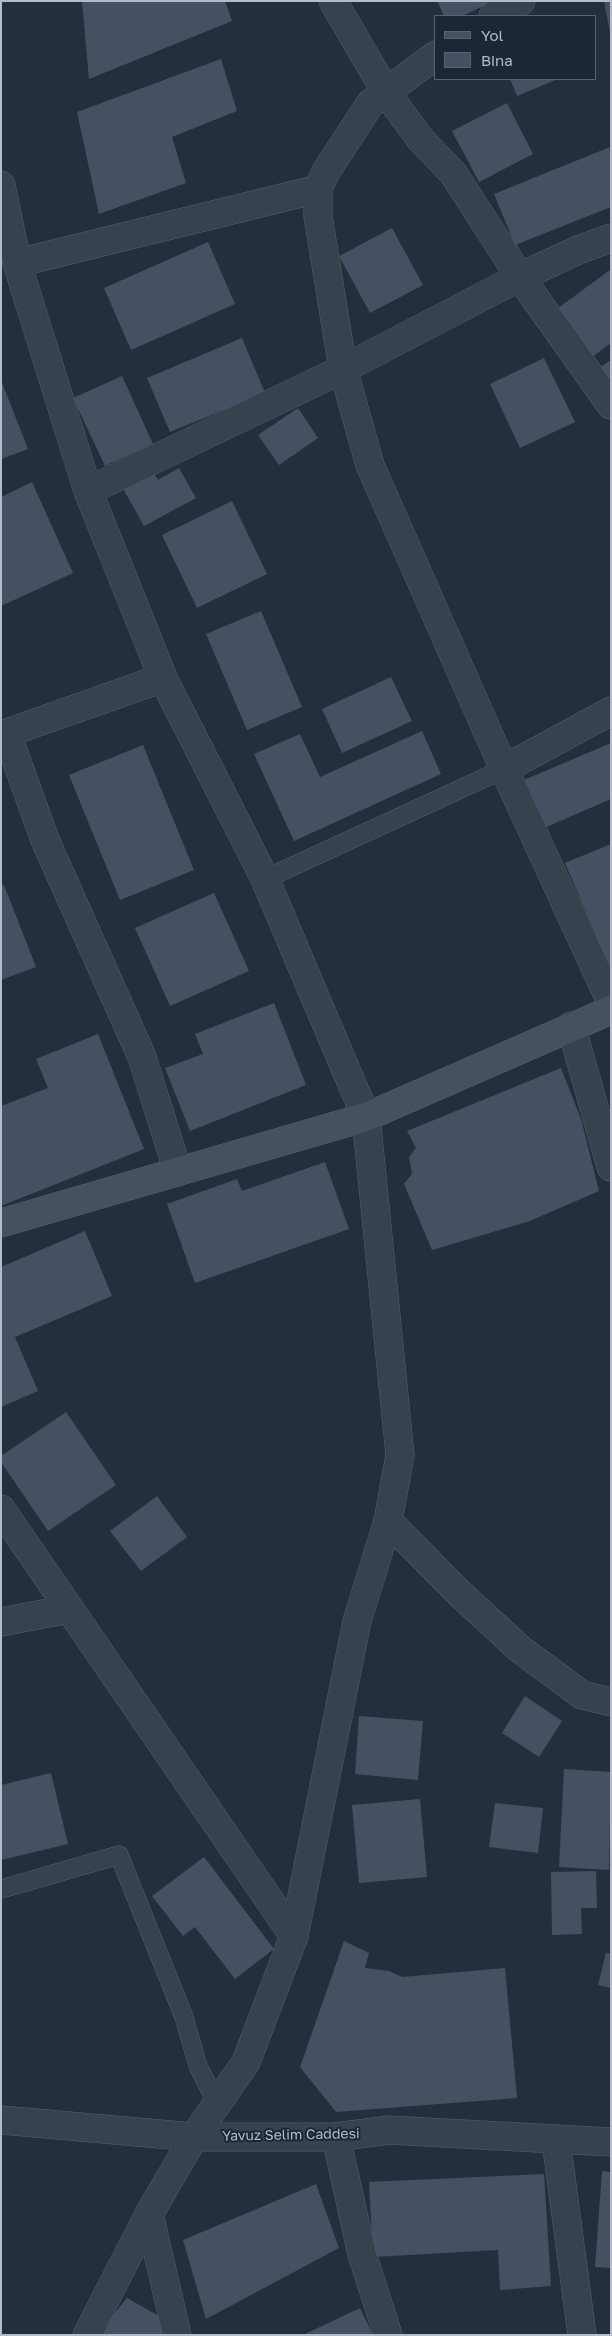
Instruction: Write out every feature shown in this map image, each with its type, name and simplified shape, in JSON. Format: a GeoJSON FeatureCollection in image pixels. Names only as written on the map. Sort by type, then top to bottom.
{"type":"FeatureCollection","features":[{"type":"Feature","properties":{"kind":"main road"},"geometry":{"type":"LineString","coordinates":[[1,1223],[366,1117],[611,1010]]}},
{"type":"Feature","properties":{"kind":"street"},"geometry":{"type":"LineString","coordinates":[[333,1],[386,94],[422,140],[453,173],[520,277],[611,405]]}},
{"type":"Feature","properties":{"kind":"street"},"geometry":{"type":"LineString","coordinates":[[495,15],[521,1]]}},
{"type":"Feature","properties":{"kind":"street"},"geometry":{"type":"LineString","coordinates":[[434,57],[370,104],[325,173],[318,189],[318,216],[344,369],[370,466],[504,769],[611,1002]]}},
{"type":"Feature","properties":{"kind":"street"},"geometry":{"type":"LineString","coordinates":[[1,185],[17,263],[88,491],[163,678],[265,879],[366,1117],[400,1455],[388,1521],[357,1621],[294,1936],[246,2062],[194,2137],[149,2214],[87,2335]]}},
{"type":"Feature","properties":{"kind":"street"},"geometry":{"type":"LineString","coordinates":[[17,263],[318,189]]}},
{"type":"Feature","properties":{"kind":"street"},"geometry":{"type":"LineString","coordinates":[[88,491],[344,369],[520,277],[578,250],[611,238]]}},
{"type":"Feature","properties":{"kind":"street"},"geometry":{"type":"LineString","coordinates":[[163,678],[4,734],[45,840],[142,1057],[178,1172]]}},
{"type":"Feature","properties":{"kind":"street"},"geometry":{"type":"LineString","coordinates":[[504,769],[611,711]]}},
{"type":"Feature","properties":{"kind":"street"},"geometry":{"type":"LineString","coordinates":[[571,1026],[611,1167]]}},
{"type":"Feature","properties":{"kind":"street"},"geometry":{"type":"LineString","coordinates":[[1,1509],[294,1936]]}},
{"type":"Feature","properties":{"kind":"street"},"geometry":{"type":"LineString","coordinates":[[388,1521],[459,1593],[520,1649],[582,1695],[611,1702]]}},
{"type":"Feature","properties":{"kind":"street"},"geometry":{"type":"LineString","coordinates":[[1,1622],[68,1609]]}},
{"type":"Feature","properties":{"kind":"street","name":"Yavuz Selim Caddesi"},"geometry":{"type":"LineString","coordinates":[[1,2120],[194,2137],[336,2137],[389,2130],[611,2142]]}},
{"type":"Feature","properties":{"kind":"street"},"geometry":{"type":"LineString","coordinates":[[336,2137],[362,2254],[388,2335]]}},
{"type":"Feature","properties":{"kind":"street"},"geometry":{"type":"LineString","coordinates":[[556,2140],[582,2335]]}},
{"type":"Feature","properties":{"kind":"street"},"geometry":{"type":"LineString","coordinates":[[149,2214],[177,2335]]}},
{"type":"Feature","properties":{"kind":"lane"},"geometry":{"type":"LineString","coordinates":[[265,879],[504,769]]}},
{"type":"Feature","properties":{"kind":"lane"},"geometry":{"type":"LineString","coordinates":[[1,1889],[119,1855],[184,2018],[198,2066],[217,2104]]}},
{"type":"Feature","properties":{"kind":"building"},"geometry":{"type":"Polygon","coordinates":[[[82,1],[225,1],[232,21],[89,79],[82,1]]]}},
{"type":"Feature","properties":{"kind":"building"},"geometry":{"type":"Polygon","coordinates":[[[437,1],[494,1],[464,15],[444,15],[437,1]]]}},
{"type":"Feature","properties":{"kind":"building"},"geometry":{"type":"Polygon","coordinates":[[[604,1],[611,1],[611,32],[610,32],[604,1]]]}},
{"type":"Feature","properties":{"kind":"building"},"geometry":{"type":"Polygon","coordinates":[[[221,59],[237,111],[172,137],[186,183],[99,214],[77,112],[221,59]]]}},
{"type":"Feature","properties":{"kind":"building"},"geometry":{"type":"Polygon","coordinates":[[[510,80],[556,80],[517,96],[510,80]]]}},
{"type":"Feature","properties":{"kind":"building"},"geometry":{"type":"Polygon","coordinates":[[[507,103],[533,154],[479,182],[452,131],[507,103]]]}},
{"type":"Feature","properties":{"kind":"building"},"geometry":{"type":"Polygon","coordinates":[[[610,147],[611,207],[515,245],[494,194],[610,147]]]}},
{"type":"Feature","properties":{"kind":"building"},"geometry":{"type":"Polygon","coordinates":[[[392,228],[423,285],[370,313],[339,256],[392,228]]]}},
{"type":"Feature","properties":{"kind":"building"},"geometry":{"type":"Polygon","coordinates":[[[208,242],[235,304],[131,350],[104,288],[208,242]]]}},
{"type":"Feature","properties":{"kind":"building"},"geometry":{"type":"Polygon","coordinates":[[[611,269],[611,343],[588,360],[553,312],[611,269]]]}},
{"type":"Feature","properties":{"kind":"building"},"geometry":{"type":"Polygon","coordinates":[[[242,338],[265,393],[170,432],[147,378],[242,338]]]}},
{"type":"Feature","properties":{"kind":"building"},"geometry":{"type":"Polygon","coordinates":[[[544,358],[575,422],[520,448],[490,384],[544,358]]]}},
{"type":"Feature","properties":{"kind":"building"},"geometry":{"type":"Polygon","coordinates":[[[611,360],[611,391],[596,370],[611,360]]]}},
{"type":"Feature","properties":{"kind":"building"},"geometry":{"type":"Polygon","coordinates":[[[122,376],[153,444],[105,466],[73,398],[122,376]]]}},
{"type":"Feature","properties":{"kind":"building"},"geometry":{"type":"Polygon","coordinates":[[[1,380],[28,449],[1,459],[1,380]]]}},
{"type":"Feature","properties":{"kind":"building"},"geometry":{"type":"Polygon","coordinates":[[[298,408],[318,438],[279,465],[258,435],[298,408]]]}},
{"type":"Feature","properties":{"kind":"building"},"geometry":{"type":"Polygon","coordinates":[[[179,468],[196,498],[144,526],[121,485],[151,469],[158,480],[179,468]]]}},
{"type":"Feature","properties":{"kind":"building"},"geometry":{"type":"Polygon","coordinates":[[[32,482],[73,573],[1,606],[1,497],[32,482]]]}},
{"type":"Feature","properties":{"kind":"building"},"geometry":{"type":"Polygon","coordinates":[[[232,501],[267,574],[197,608],[162,535],[232,501]]]}},
{"type":"Feature","properties":{"kind":"building"},"geometry":{"type":"Polygon","coordinates":[[[261,611],[302,707],[247,730],[206,634],[261,611]]]}},
{"type":"Feature","properties":{"kind":"building"},"geometry":{"type":"Polygon","coordinates":[[[391,677],[412,721],[342,753],[322,709],[391,677]]]}},
{"type":"Feature","properties":{"kind":"building"},"geometry":{"type":"Polygon","coordinates":[[[422,731],[441,774],[294,841],[254,754],[300,734],[320,777],[422,731]]]}},
{"type":"Feature","properties":{"kind":"building"},"geometry":{"type":"Polygon","coordinates":[[[611,743],[611,799],[544,828],[524,780],[611,743]]]}},
{"type":"Feature","properties":{"kind":"building"},"geometry":{"type":"Polygon","coordinates":[[[143,745],[194,870],[120,900],[69,775],[143,745]]]}},
{"type":"Feature","properties":{"kind":"building"},"geometry":{"type":"Polygon","coordinates":[[[611,844],[611,971],[565,863],[611,844]]]}},
{"type":"Feature","properties":{"kind":"building"},"geometry":{"type":"Polygon","coordinates":[[[4,885],[36,967],[1,980],[1,886],[4,885]]]}},
{"type":"Feature","properties":{"kind":"building"},"geometry":{"type":"Polygon","coordinates":[[[214,893],[249,971],[170,1006],[135,928],[214,893]]]}},
{"type":"Feature","properties":{"kind":"building"},"geometry":{"type":"Polygon","coordinates":[[[274,1003],[306,1085],[190,1131],[165,1068],[203,1054],[195,1034],[274,1003]]]}},
{"type":"Feature","properties":{"kind":"building"},"geometry":{"type":"Polygon","coordinates":[[[98,1034],[144,1149],[1,1206],[1,1106],[48,1088],[36,1059],[98,1034]]]}},
{"type":"Feature","properties":{"kind":"building"},"geometry":{"type":"Polygon","coordinates":[[[561,1068],[581,1119],[599,1191],[530,1221],[432,1250],[404,1184],[412,1174],[409,1157],[416,1148],[407,1131],[561,1068]]]}},
{"type":"Feature","properties":{"kind":"building"},"geometry":{"type":"Polygon","coordinates":[[[325,1162],[349,1229],[195,1283],[167,1204],[237,1179],[242,1191],[325,1162]]]}},
{"type":"Feature","properties":{"kind":"building"},"geometry":{"type":"Polygon","coordinates":[[[85,1231],[112,1296],[15,1337],[38,1391],[1,1407],[1,1267],[85,1231]]]}},
{"type":"Feature","properties":{"kind":"building"},"geometry":{"type":"Polygon","coordinates":[[[66,1412],[116,1485],[48,1531],[1,1462],[1,1456],[66,1412]]]}},
{"type":"Feature","properties":{"kind":"building"},"geometry":{"type":"Polygon","coordinates":[[[157,1496],[187,1537],[141,1571],[110,1531],[157,1496]]]}},
{"type":"Feature","properties":{"kind":"building"},"geometry":{"type":"Polygon","coordinates":[[[525,1696],[562,1721],[539,1757],[502,1733],[525,1696]]]}},
{"type":"Feature","properties":{"kind":"building"},"geometry":{"type":"Polygon","coordinates":[[[359,1716],[423,1721],[418,1780],[355,1774],[359,1716]]]}},
{"type":"Feature","properties":{"kind":"building"},"geometry":{"type":"Polygon","coordinates":[[[564,1769],[611,1772],[609,1870],[559,1867],[564,1769]]]}},
{"type":"Feature","properties":{"kind":"building"},"geometry":{"type":"Polygon","coordinates":[[[51,1773],[68,1844],[1,1860],[1,1785],[51,1773]]]}},
{"type":"Feature","properties":{"kind":"building"},"geometry":{"type":"Polygon","coordinates":[[[420,1799],[427,1877],[359,1883],[352,1805],[420,1799]]]}},
{"type":"Feature","properties":{"kind":"building"},"geometry":{"type":"Polygon","coordinates":[[[495,1803],[543,1808],[538,1853],[489,1847],[495,1803]]]}},
{"type":"Feature","properties":{"kind":"building"},"geometry":{"type":"Polygon","coordinates":[[[204,1857],[274,1949],[235,1979],[195,1927],[183,1936],[152,1896],[204,1857]]]}},
{"type":"Feature","properties":{"kind":"building"},"geometry":{"type":"Polygon","coordinates":[[[596,1871],[597,1908],[581,1908],[582,1934],[552,1935],[551,1872],[596,1871]]]}},
{"type":"Feature","properties":{"kind":"building"},"geometry":{"type":"Polygon","coordinates":[[[344,1941],[369,1953],[365,1968],[389,1971],[402,1977],[505,1968],[517,2098],[336,2112],[300,2067],[344,1941]]]}},
{"type":"Feature","properties":{"kind":"building"},"geometry":{"type":"Polygon","coordinates":[[[606,1953],[611,1954],[611,1988],[598,1985],[606,1953]]]}},
{"type":"Feature","properties":{"kind":"building"},"geometry":{"type":"Polygon","coordinates":[[[602,2171],[611,2172],[611,2268],[595,2267],[602,2171]]]}},
{"type":"Feature","properties":{"kind":"building"},"geometry":{"type":"Polygon","coordinates":[[[544,2174],[551,2286],[500,2290],[498,2250],[373,2257],[369,2182],[544,2174]]]}},
{"type":"Feature","properties":{"kind":"building"},"geometry":{"type":"Polygon","coordinates":[[[316,2184],[339,2248],[206,2319],[183,2240],[316,2184]]]}},
{"type":"Feature","properties":{"kind":"building"},"geometry":{"type":"Polygon","coordinates":[[[127,2298],[159,2316],[167,2335],[97,2335],[127,2298]]]}},
{"type":"Feature","properties":{"kind":"building"},"geometry":{"type":"Polygon","coordinates":[[[360,2308],[373,2335],[303,2335],[360,2308]]]}}]}
